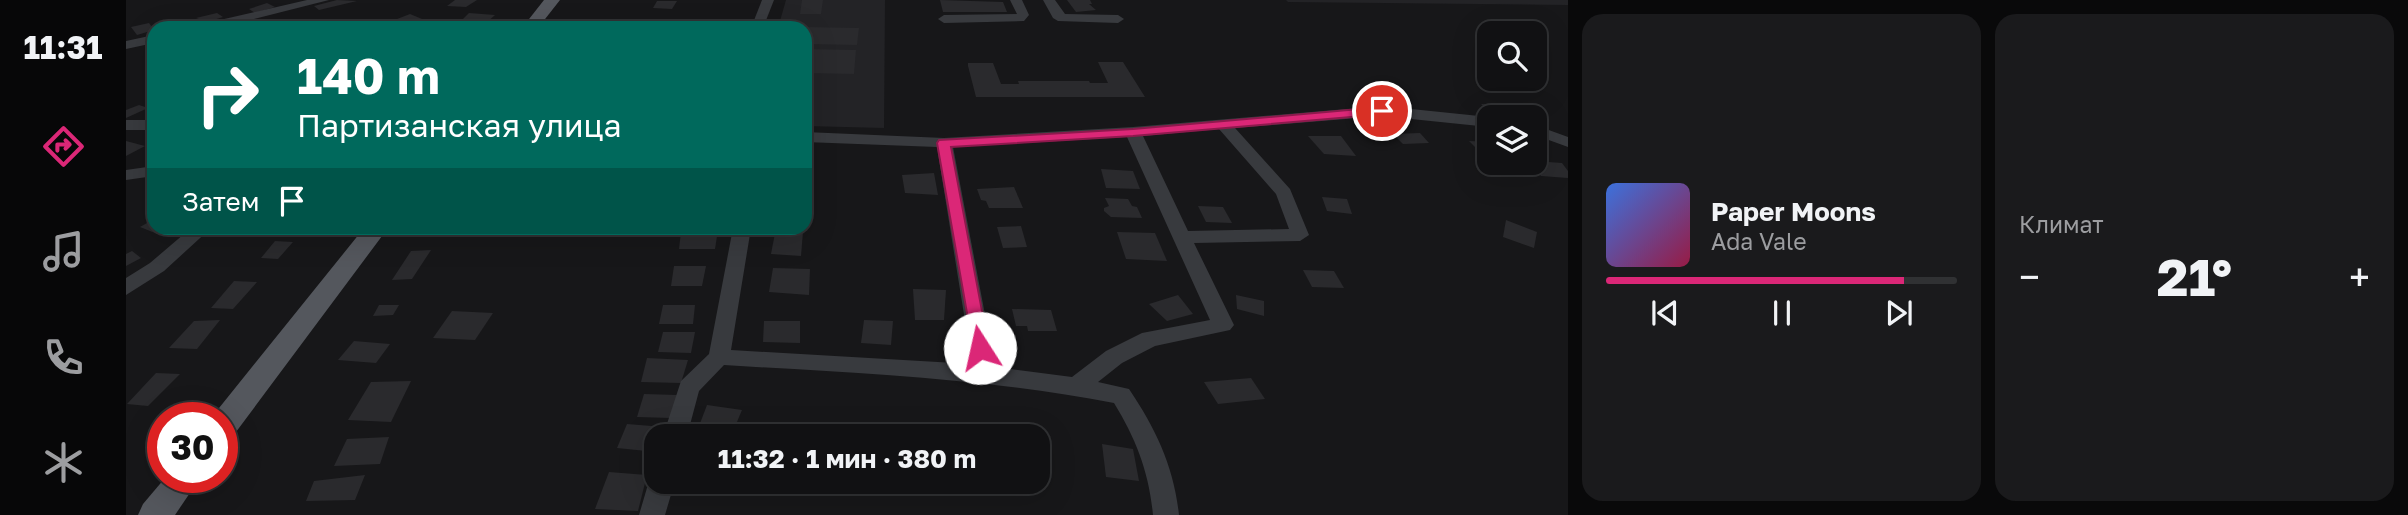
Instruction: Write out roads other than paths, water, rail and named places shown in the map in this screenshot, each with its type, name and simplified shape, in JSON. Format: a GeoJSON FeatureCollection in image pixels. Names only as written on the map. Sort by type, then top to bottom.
{"type":"FeatureCollection","features":[{"type":"Feature","properties":{"kind":"main road"},"geometry":{"type":"LineString","coordinates":[[536,21],[552,0]]}},
{"type":"Feature","properties":{"kind":"main road"},"geometry":{"type":"LineString","coordinates":[[238,407],[371,235]]}},
{"type":"Feature","properties":{"kind":"main road"},"geometry":{"type":"LineString","coordinates":[[155,515],[172,493]]}},
{"type":"Feature","properties":{"kind":"street"},"geometry":{"type":"LineString","coordinates":[[232,21],[324,0]]}},
{"type":"Feature","properties":{"kind":"street"},"geometry":{"type":"LineString","coordinates":[[760,21],[768,0]]}},
{"type":"Feature","properties":{"kind":"street"},"geometry":{"type":"LineString","coordinates":[[944,19],[1020,18],[1023,15],[1016,0]]}},
{"type":"Feature","properties":{"kind":"street"},"geometry":{"type":"LineString","coordinates":[[1049,0],[1056,15],[1062,18],[1117,17]]}},
{"type":"Feature","properties":{"kind":"street"},"geometry":{"type":"LineString","coordinates":[[126,45],[147,40]]}},
{"type":"Feature","properties":{"kind":"street"},"geometry":{"type":"LineString","coordinates":[[812,137],[944,143],[1133,132],[1382,111],[1477,121]]}},
{"type":"Feature","properties":{"kind":"street"},"geometry":{"type":"LineString","coordinates":[[126,125],[147,125]]}},
{"type":"Feature","properties":{"kind":"street"},"geometry":{"type":"LineString","coordinates":[[1181,237],[1300,235],[1284,192],[1224,125]]}},
{"type":"Feature","properties":{"kind":"street"},"geometry":{"type":"LineString","coordinates":[[1547,129],[1568,129]]}},
{"type":"Feature","properties":{"kind":"street"},"geometry":{"type":"LineString","coordinates":[[1078,385],[1114,357],[1150,339],[1223,325],[1133,132]]}},
{"type":"Feature","properties":{"kind":"street"},"geometry":{"type":"LineString","coordinates":[[1547,134],[1568,142]]}},
{"type":"Feature","properties":{"kind":"street"},"geometry":{"type":"LineString","coordinates":[[944,143],[985,374]]}},
{"type":"Feature","properties":{"kind":"street"},"geometry":{"type":"LineString","coordinates":[[126,175],[147,172]]}},
{"type":"Feature","properties":{"kind":"street"},"geometry":{"type":"LineString","coordinates":[[126,288],[194,235]]}},
{"type":"Feature","properties":{"kind":"street"},"geometry":{"type":"LineString","coordinates":[[678,424],[689,387],[719,357],[741,235]]}},
{"type":"Feature","properties":{"kind":"street"},"geometry":{"type":"LineString","coordinates":[[719,357],[985,374],[1078,385],[1121,395],[1145,431],[1163,478],[1166,515]]}},
{"type":"Feature","properties":{"kind":"street"},"geometry":{"type":"LineString","coordinates":[[652,515],[658,494]]}}]}
